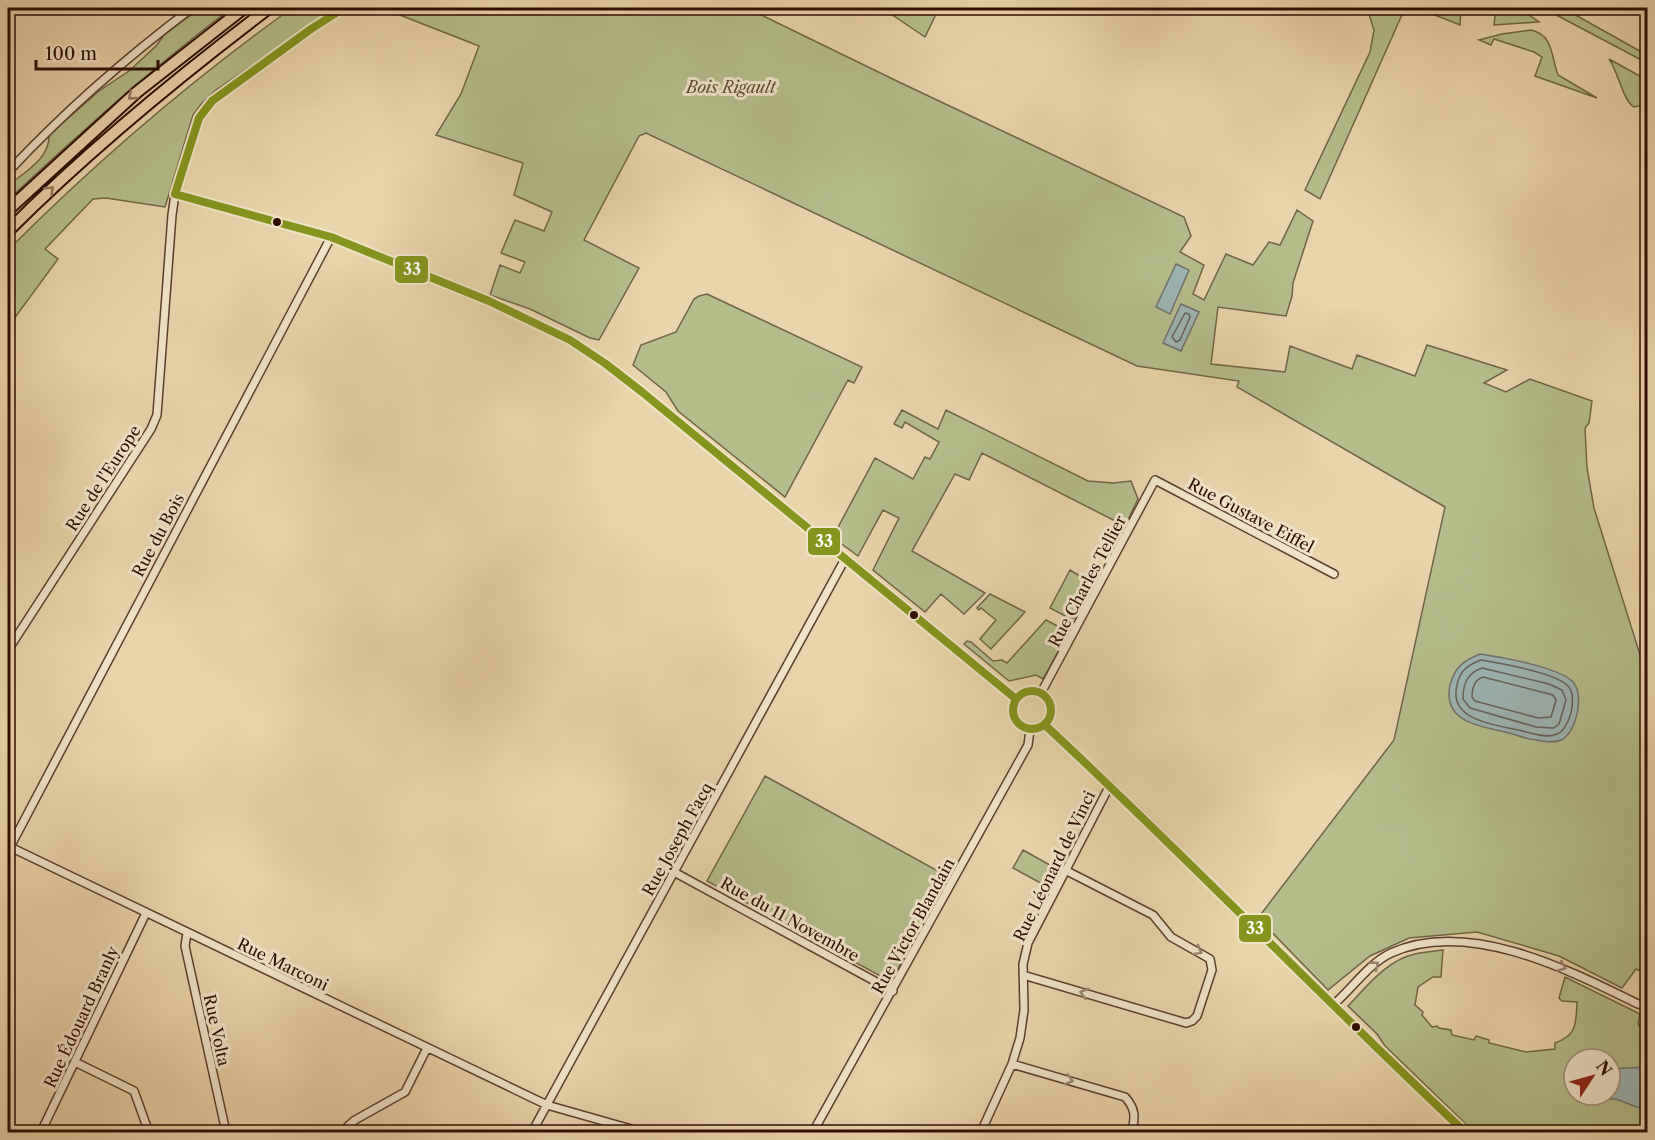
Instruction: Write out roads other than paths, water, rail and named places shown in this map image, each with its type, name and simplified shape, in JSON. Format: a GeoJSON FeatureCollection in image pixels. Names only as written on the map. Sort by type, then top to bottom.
{"type":"FeatureCollection","features":[{"type":"Feature","properties":{"kind":"highway"},"geometry":{"type":"LineString","coordinates":[[8,210],[137,92],[244,8]]}},
{"type":"Feature","properties":{"kind":"highway"},"geometry":{"type":"LineString","coordinates":[[8,231],[131,118],[185,72],[269,8]]}},
{"type":"Feature","properties":{"kind":"street"},"geometry":{"type":"LineString","coordinates":[[8,172],[48,130],[162,30],[192,8]]}},
{"type":"Feature","properties":{"kind":"street","name":"Rue de l'Europe"},"geometry":{"type":"LineString","coordinates":[[8,650],[151,429],[157,415],[175,194],[199,118],[212,101],[311,29],[344,8]]}},
{"type":"Feature","properties":{"kind":"street"},"geometry":{"type":"LineString","coordinates":[[175,194],[331,237],[489,301],[583,348],[642,392],[1016,699]]}},
{"type":"Feature","properties":{"kind":"street","name":"Rue du Bois"},"geometry":{"type":"LineString","coordinates":[[8,848],[331,237]]}},
{"type":"Feature","properties":{"kind":"street","name":"Rue Gustave Eiffel"},"geometry":{"type":"LineString","coordinates":[[1155,480],[1334,574]]}},
{"type":"Feature","properties":{"kind":"street","name":"Rue Charles Tellier"},"geometry":{"type":"LineString","coordinates":[[1041,693],[1155,480]]}},
{"type":"Feature","properties":{"kind":"street","name":"Rue Joseph Facq"},"geometry":{"type":"LineString","coordinates":[[532,1132],[845,559]]}},
{"type":"Feature","properties":{"kind":"street"},"geometry":{"type":"LineString","coordinates":[[1031,691],[1041,693],[1047,698],[1051,712],[1045,725],[1030,730],[1024,728],[1016,721],[1012,710],[1016,699],[1031,691]]}},
{"type":"Feature","properties":{"kind":"street"},"geometry":{"type":"LineString","coordinates":[[1045,725],[1110,785],[1280,954],[1465,1132]]}},
{"type":"Feature","properties":{"kind":"street","name":"Rue Victor Blandain"},"geometry":{"type":"LineString","coordinates":[[813,1132],[1028,745],[1030,730]]}},
{"type":"Feature","properties":{"kind":"street","name":"Rue Léonard de Vinci"},"geometry":{"type":"LineString","coordinates":[[981,1132],[996,1103],[1020,1038],[1024,1011],[1023,964],[1028,943],[1110,785]]}},
{"type":"Feature","properties":{"kind":"street","name":"Rue Marconi"},"geometry":{"type":"LineString","coordinates":[[8,848],[547,1105],[642,1132]]}},
{"type":"Feature","properties":{"kind":"street"},"geometry":{"type":"LineString","coordinates":[[1023,975],[1186,1023],[1197,1016],[1212,970],[1212,963],[1205,954],[1171,937],[1153,915],[1065,870]]}},
{"type":"Feature","properties":{"kind":"street","name":"Rue du 11 Novembre"},"geometry":{"type":"LineString","coordinates":[[674,872],[893,991]]}},
{"type":"Feature","properties":{"kind":"street","name":"Rue Édouard Branly"},"geometry":{"type":"LineString","coordinates":[[41,1132],[146,914]]}},
{"type":"Feature","properties":{"kind":"street","name":"Rue Volta"},"geometry":{"type":"LineString","coordinates":[[187,933],[185,946],[226,1132]]}},
{"type":"Feature","properties":{"kind":"street"},"geometry":{"type":"LineString","coordinates":[[1333,1005],[1372,966],[1390,954],[1410,947],[1451,942],[1505,949],[1542,960],[1568,969],[1647,1007]]}},
{"type":"Feature","properties":{"kind":"street"},"geometry":{"type":"LineString","coordinates":[[347,1132],[347,1127],[355,1120],[405,1092],[427,1048]]}},
{"type":"Feature","properties":{"kind":"street"},"geometry":{"type":"LineString","coordinates":[[75,1062],[134,1091],[146,1131]]}},
{"type":"Feature","properties":{"kind":"street"},"geometry":{"type":"LineString","coordinates":[[1012,1064],[1125,1097],[1132,1104],[1135,1114],[1132,1132]]}},
{"type":"Feature","properties":{"kind":"water"},"geometry":{"type":"Polygon","coordinates":[[[1176,264],[1189,270],[1170,314],[1156,307],[1176,264]]]}},
{"type":"Feature","properties":{"kind":"water"},"geometry":{"type":"Polygon","coordinates":[[[1181,304],[1199,312],[1181,351],[1163,343],[1181,304]]]}},
{"type":"Feature","properties":{"kind":"water"},"geometry":{"type":"Polygon","coordinates":[[[1480,654],[1542,667],[1572,681],[1576,687],[1579,702],[1575,720],[1568,734],[1563,739],[1546,742],[1475,724],[1457,715],[1449,697],[1452,679],[1460,665],[1480,654]]]}},
{"type":"Feature","properties":{"kind":"water"},"geometry":{"type":"Polygon","coordinates":[[[1647,1067],[1647,1111],[1622,1101],[1622,1068],[1647,1067]]]}},
{"type":"Feature","properties":{"kind":"park label","name":"Bois Rigault"},"geometry":{"type":"Point","coordinates":[731,87]}}]}
